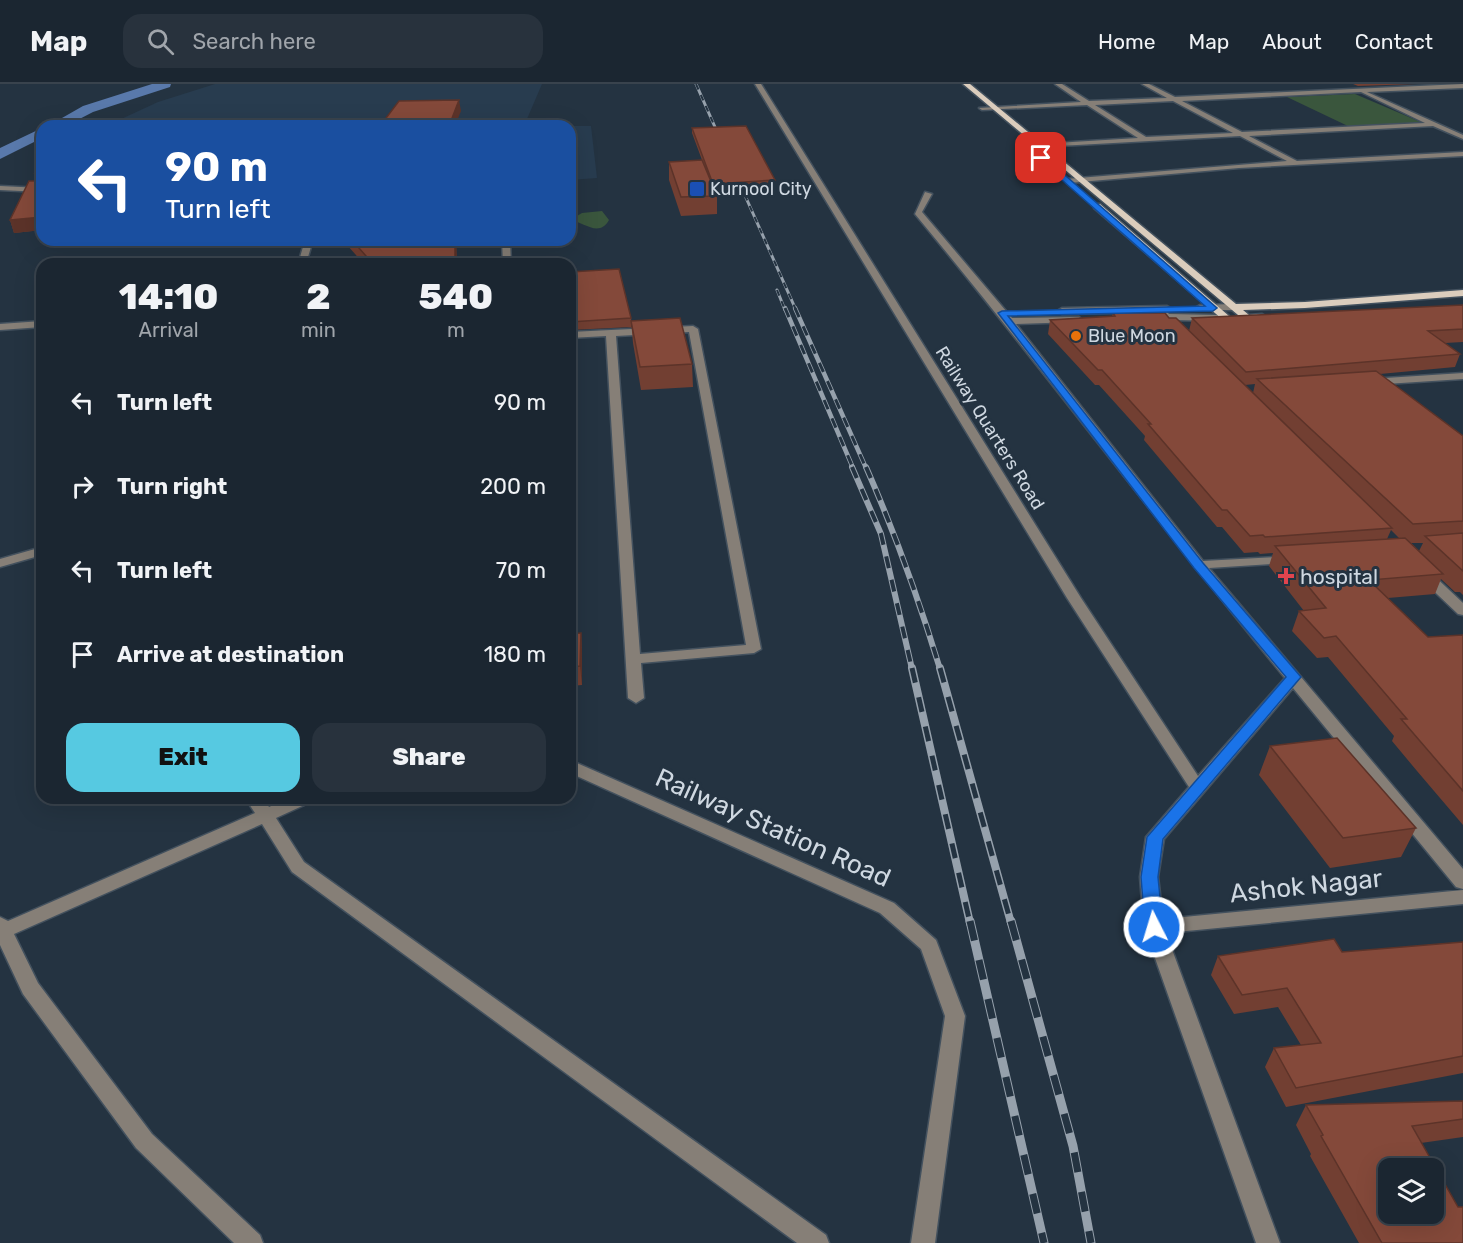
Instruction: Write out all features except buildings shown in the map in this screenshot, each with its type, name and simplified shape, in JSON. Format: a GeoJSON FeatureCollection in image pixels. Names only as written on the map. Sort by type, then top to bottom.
{"type":"FeatureCollection","features":[{"type":"Feature","properties":{"kind":"main road"},"geometry":{"type":"LineString","coordinates":[[963,87],[995,108],[1041,145],[1247,318],[1349,312]]}},
{"type":"Feature","properties":{"kind":"main road"},"geometry":{"type":"LineString","coordinates":[[963,87],[982,108],[1226,318]]}},
{"type":"Feature","properties":{"kind":"main road"},"geometry":{"type":"LineString","coordinates":[[1234,307],[1305,305],[1463,293]]}},
{"type":"Feature","properties":{"kind":"street","name":"Railway Quarters Road"},"geometry":{"type":"LineString","coordinates":[[758,84],[1074,598],[1197,787]]}},
{"type":"Feature","properties":{"kind":"street"},"geometry":{"type":"LineString","coordinates":[[1058,84],[1144,139]]}},
{"type":"Feature","properties":{"kind":"street"},"geometry":{"type":"LineString","coordinates":[[1145,84],[1296,163]]}},
{"type":"Feature","properties":{"kind":"street"},"geometry":{"type":"LineString","coordinates":[[1343,84],[1463,137]]}},
{"type":"Feature","properties":{"kind":"street"},"geometry":{"type":"LineString","coordinates":[[1429,84],[1454,94]]}},
{"type":"Feature","properties":{"kind":"street"},"geometry":{"type":"LineString","coordinates":[[982,108],[1463,86]]}},
{"type":"Feature","properties":{"kind":"street"},"geometry":{"type":"LineString","coordinates":[[1041,145],[1434,124]]}},
{"type":"Feature","properties":{"kind":"street"},"geometry":{"type":"LineString","coordinates":[[1069,181],[1198,169],[1463,154]]}},
{"type":"Feature","properties":{"kind":"street"},"geometry":{"type":"LineString","coordinates":[[0,181],[36,181]]}},
{"type":"Feature","properties":{"kind":"street"},"geometry":{"type":"LineString","coordinates":[[2,188],[36,190]]}},
{"type":"Feature","properties":{"kind":"street"},"geometry":{"type":"LineString","coordinates":[[928,194],[918,212],[1005,317],[1198,565],[1294,677],[1463,882]]}},
{"type":"Feature","properties":{"kind":"street"},"geometry":{"type":"LineString","coordinates":[[1005,317],[1162,313],[1234,307]]}},
{"type":"Feature","properties":{"kind":"street"},"geometry":{"type":"LineString","coordinates":[[1162,313],[1247,318]]}},
{"type":"Feature","properties":{"kind":"street"},"geometry":{"type":"LineString","coordinates":[[1162,313],[1181,334]]}},
{"type":"Feature","properties":{"kind":"street"},"geometry":{"type":"LineString","coordinates":[[0,327],[36,324]]}},
{"type":"Feature","properties":{"kind":"street"},"geometry":{"type":"LineString","coordinates":[[576,335],[693,329],[754,649],[633,659]]}},
{"type":"Feature","properties":{"kind":"street"},"geometry":{"type":"LineString","coordinates":[[611,333],[636,698]]}},
{"type":"Feature","properties":{"kind":"street"},"geometry":{"type":"LineString","coordinates":[[1357,383],[1463,376]]}},
{"type":"Feature","properties":{"kind":"street"},"geometry":{"type":"LineString","coordinates":[[1381,381],[1399,396]]}},
{"type":"Feature","properties":{"kind":"street"},"geometry":{"type":"LineString","coordinates":[[0,563],[36,553]]}},
{"type":"Feature","properties":{"kind":"street"},"geometry":{"type":"LineString","coordinates":[[1198,565],[1306,558]]}},
{"type":"Feature","properties":{"kind":"street"},"geometry":{"type":"LineString","coordinates":[[1416,566],[1463,611]]}},
{"type":"Feature","properties":{"kind":"street"},"geometry":{"type":"LineString","coordinates":[[1268,1243],[1154,927],[1149,877],[1155,837],[1294,677]]}},
{"type":"Feature","properties":{"kind":"street","name":"Railway Station Road"},"geometry":{"type":"LineString","coordinates":[[576,769],[887,908],[929,945],[955,1016],[923,1243]]}},
{"type":"Feature","properties":{"kind":"street"},"geometry":{"type":"LineString","coordinates":[[258,804],[298,867],[817,1243]]}},
{"type":"Feature","properties":{"kind":"street"},"geometry":{"type":"LineString","coordinates":[[251,1243],[144,1141],[30,988],[2,928],[292,804]]}},
{"type":"Feature","properties":{"kind":"street","name":"Ashok Nagar"},"geometry":{"type":"LineString","coordinates":[[1154,927],[1463,897]]}},
{"type":"Feature","properties":{"kind":"shaded area"},"geometry":{"type":"Polygon","coordinates":[[[215,84],[542,84],[527,120],[119,120],[158,102],[215,84]]]}},
{"type":"Feature","properties":{"kind":"shaded area"},"geometry":{"type":"Polygon","coordinates":[[[576,126],[591,126],[597,178],[576,180],[576,126]]]}},
{"type":"Feature","properties":{"kind":"green space"},"geometry":{"type":"Polygon","coordinates":[[[1355,94],[1423,123],[1350,127],[1287,97],[1355,94]]]}},
{"type":"Feature","properties":{"kind":"green space"},"geometry":{"type":"Polygon","coordinates":[[[602,211],[609,220],[601,228],[591,228],[576,221],[576,216],[582,213],[602,211]]]}},
{"type":"Feature","properties":{"kind":"waterway"},"geometry":{"type":"LineString","coordinates":[[67,120],[88,109],[165,84]]}},
{"type":"Feature","properties":{"kind":"waterway"},"geometry":{"type":"LineString","coordinates":[[0,154],[36,135]]}},
{"type":"Feature","properties":{"kind":"railway"},"geometry":{"type":"LineString","coordinates":[[696,84],[722,143]]}},
{"type":"Feature","properties":{"kind":"railway"},"geometry":{"type":"LineString","coordinates":[[735,173],[796,310]]}},
{"type":"Feature","properties":{"kind":"railway"},"geometry":{"type":"LineString","coordinates":[[777,290],[785,310]]}},
{"type":"Feature","properties":{"kind":"railway"},"geometry":{"type":"LineString","coordinates":[[785,308],[853,468]]}},
{"type":"Feature","properties":{"kind":"railway"},"geometry":{"type":"LineString","coordinates":[[795,308],[866,468]]}},
{"type":"Feature","properties":{"kind":"railway"},"geometry":{"type":"LineString","coordinates":[[852,467],[881,534],[912,669]]}},
{"type":"Feature","properties":{"kind":"railway"},"geometry":{"type":"LineString","coordinates":[[866,467],[906,567],[940,669]]}},
{"type":"Feature","properties":{"kind":"railway"},"geometry":{"type":"LineString","coordinates":[[912,668],[970,923]]}},
{"type":"Feature","properties":{"kind":"railway"},"geometry":{"type":"LineString","coordinates":[[940,668],[1011,923]]}},
{"type":"Feature","properties":{"kind":"railway"},"geometry":{"type":"LineString","coordinates":[[970,921],[1044,1243]]}},
{"type":"Feature","properties":{"kind":"railway"},"geometry":{"type":"LineString","coordinates":[[1011,921],[1073,1146],[1091,1243]]}},
{"type":"Feature","properties":{"kind":"place","name":"Kurnool City"},"geometry":{"type":"Point","coordinates":[697,189]}},
{"type":"Feature","properties":{"kind":"place","name":"Blue Moon"},"geometry":{"type":"Point","coordinates":[1076,336]}},
{"type":"Feature","properties":{"kind":"place","name":"hospital"},"geometry":{"type":"Point","coordinates":[1286,576]}},
{"type":"Feature","properties":{"kind":"route"},"geometry":{"type":"LineString","coordinates":[[1041,158],[1213,308],[1002,313],[1198,565],[1294,677],[1155,837],[1149,877],[1154,927]]}}]}
